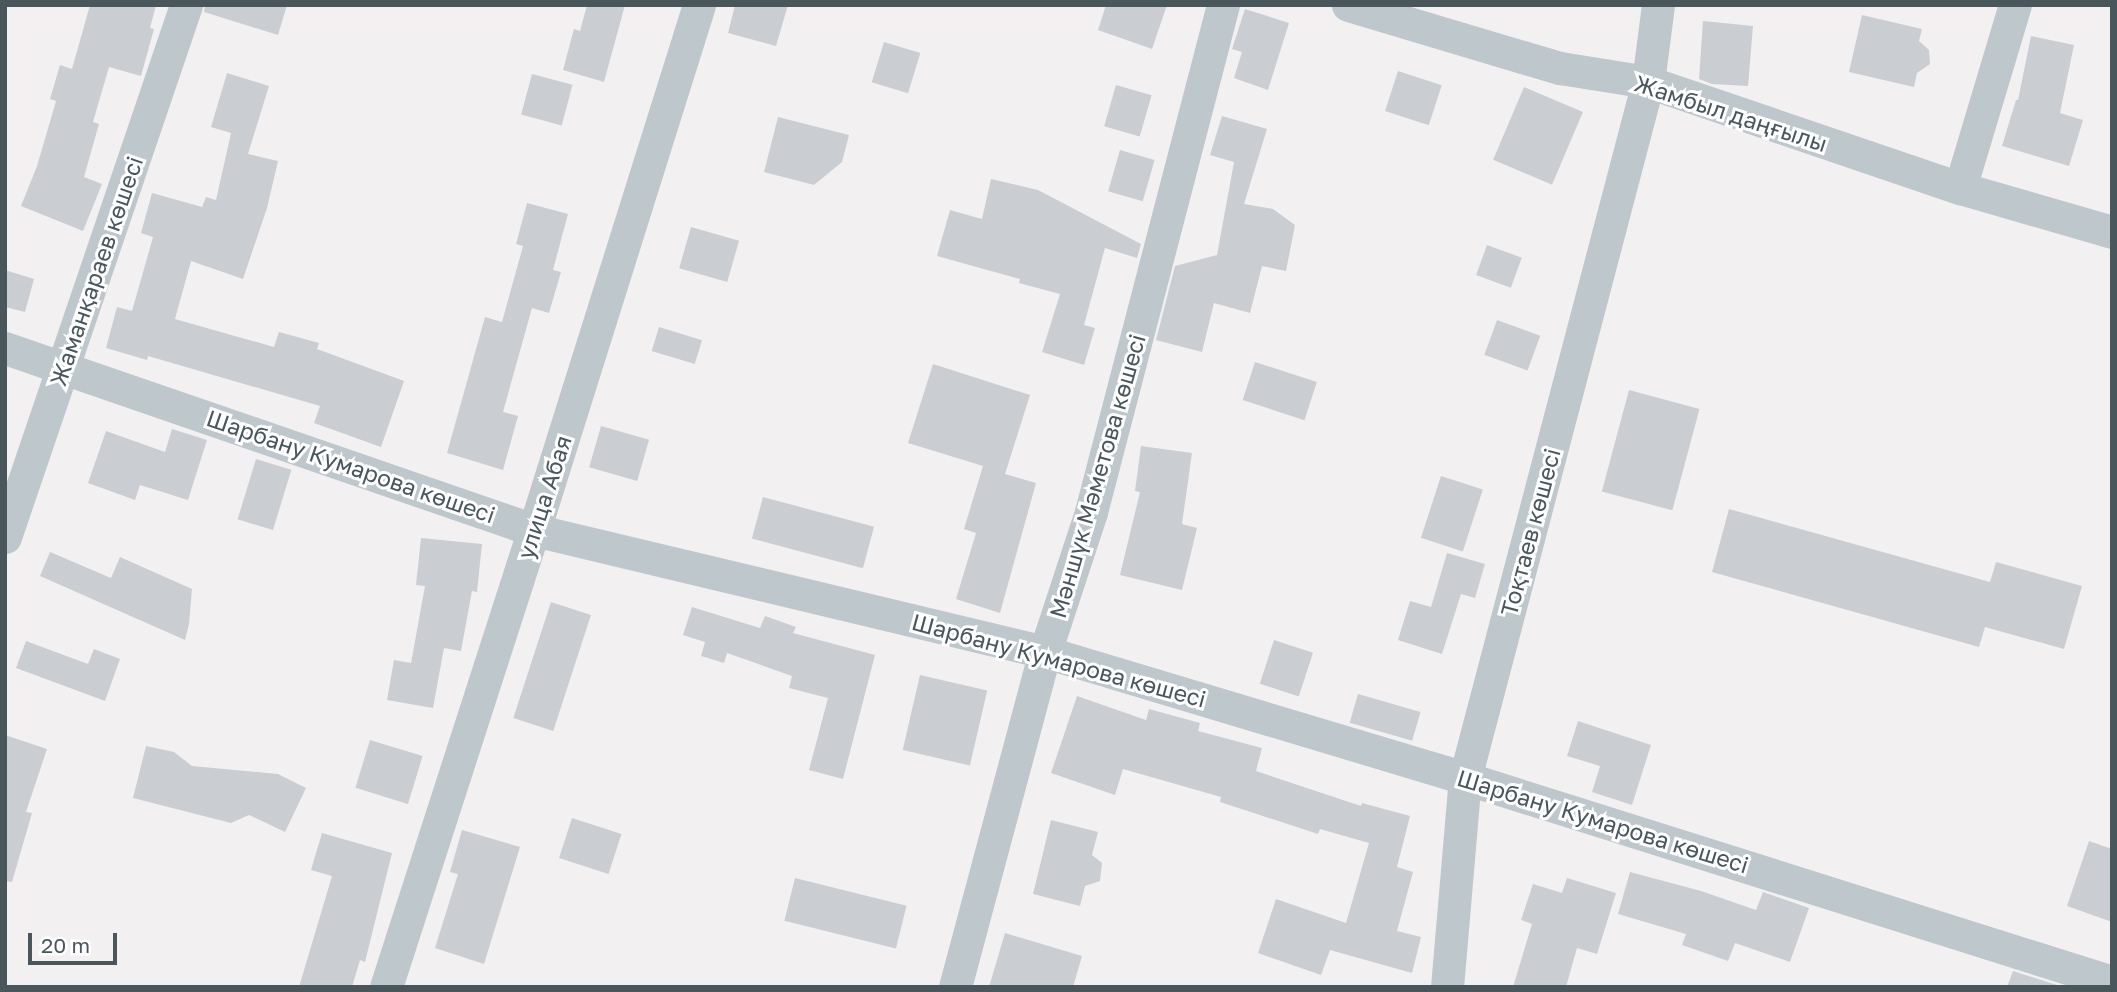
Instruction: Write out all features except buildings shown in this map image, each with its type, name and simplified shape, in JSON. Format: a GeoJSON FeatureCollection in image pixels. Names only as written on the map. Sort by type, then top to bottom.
{"type":"FeatureCollection","features":[{"type":"Feature","properties":{"kind":"street","name":"Жаманқараев көшесі"},"geometry":{"type":"LineString","coordinates":[[5,537],[186,5]]}},
{"type":"Feature","properties":{"kind":"street","name":"улица Абая"},"geometry":{"type":"LineString","coordinates":[[386,987],[534,530],[699,5]]}},
{"type":"Feature","properties":{"kind":"street","name":"Мәншүк Мәметова көшесі"},"geometry":{"type":"LineString","coordinates":[[955,987],[1045,652],[1091,512],[1223,5]]}},
{"type":"Feature","properties":{"kind":"street","name":"Жамбыл даңғылы"},"geometry":{"type":"LineString","coordinates":[[1348,5],[1560,68],[1648,82],[1960,188],[2112,232]]}},
{"type":"Feature","properties":{"kind":"street","name":"Тоқтаев көшесі"},"geometry":{"type":"LineString","coordinates":[[1447,987],[1465,778],[1648,82],[1658,5]]}},
{"type":"Feature","properties":{"kind":"street"},"geometry":{"type":"LineString","coordinates":[[1960,188],[2015,5]]}},
{"type":"Feature","properties":{"kind":"street","name":"Шарбану Кумарова көшесі"},"geometry":{"type":"LineString","coordinates":[[5,348],[534,530],[1045,652],[1465,778],[2112,982]]}}]}
